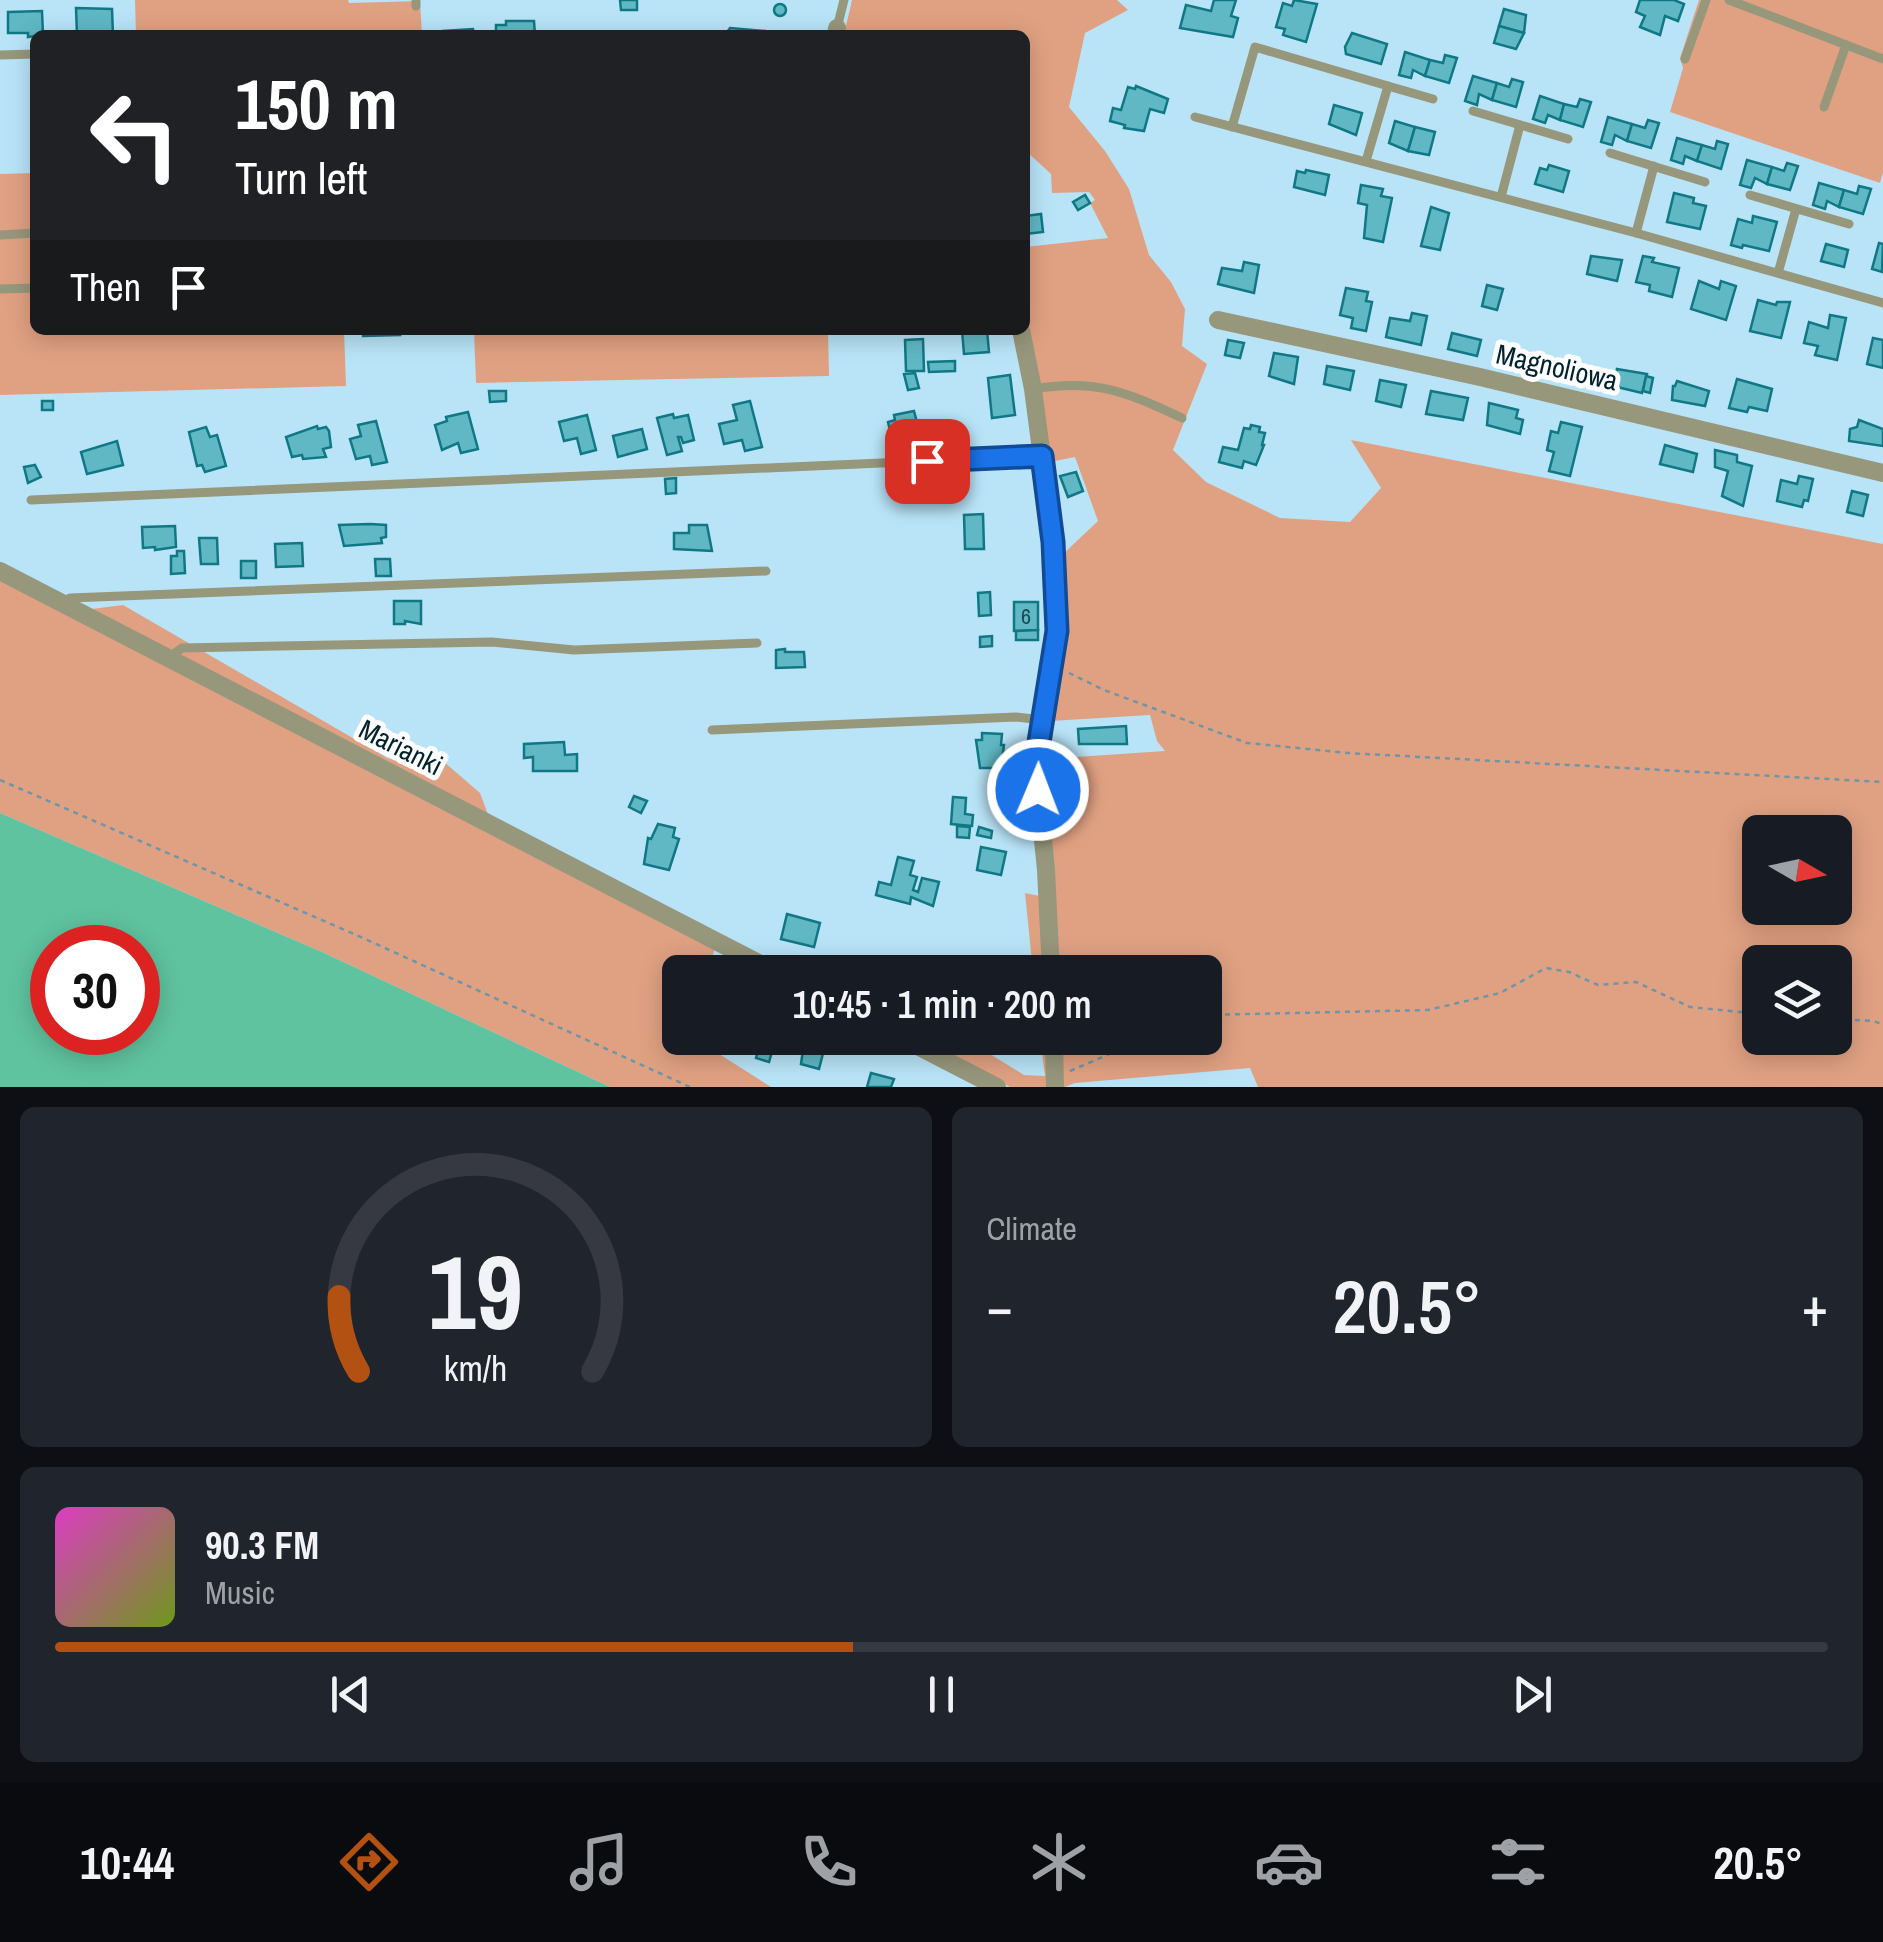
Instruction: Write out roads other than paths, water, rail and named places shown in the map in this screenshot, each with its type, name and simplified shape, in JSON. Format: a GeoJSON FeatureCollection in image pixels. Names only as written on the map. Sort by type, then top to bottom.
{"type":"FeatureCollection","features":[{"type":"Feature","properties":{"kind":"street","name":"Magnoliowa"},"geometry":{"type":"LineString","coordinates":[[1218,320],[1480,377],[1883,473]]}},
{"type":"Feature","properties":{"kind":"street"},"geometry":{"type":"LineString","coordinates":[[1022,335],[1042,456],[1055,578],[1057,631],[1043,720],[1038,790],[1050,955]]}},
{"type":"Feature","properties":{"kind":"street","name":"Marianki"},"geometry":{"type":"LineString","coordinates":[[0,571],[743,955]]}},
{"type":"Feature","properties":{"kind":"street"},"geometry":{"type":"LineString","coordinates":[[935,1055],[997,1087]]}},
{"type":"Feature","properties":{"kind":"street"},"geometry":{"type":"LineString","coordinates":[[1054,1055],[1055,1082]]}},
{"type":"Feature","properties":{"kind":"lane"},"geometry":{"type":"LineString","coordinates":[[837,30],[844,0]]}},
{"type":"Feature","properties":{"kind":"lane"},"geometry":{"type":"LineString","coordinates":[[1685,60],[1706,0]]}},
{"type":"Feature","properties":{"kind":"lane"},"geometry":{"type":"LineString","coordinates":[[1729,0],[1883,60]]}},
{"type":"Feature","properties":{"kind":"lane"},"geometry":{"type":"LineString","coordinates":[[1824,107],[1846,45]]}},
{"type":"Feature","properties":{"kind":"lane"},"geometry":{"type":"LineString","coordinates":[[1232,126],[1255,47],[1433,99]]}},
{"type":"Feature","properties":{"kind":"lane"},"geometry":{"type":"LineString","coordinates":[[0,55],[30,54]]}},
{"type":"Feature","properties":{"kind":"lane"},"geometry":{"type":"LineString","coordinates":[[1366,162],[1388,86]]}},
{"type":"Feature","properties":{"kind":"lane"},"geometry":{"type":"LineString","coordinates":[[1473,111],[1568,139]]}},
{"type":"Feature","properties":{"kind":"lane"},"geometry":{"type":"LineString","coordinates":[[1195,117],[1883,304]]}},
{"type":"Feature","properties":{"kind":"lane"},"geometry":{"type":"LineString","coordinates":[[1500,197],[1520,125]]}},
{"type":"Feature","properties":{"kind":"lane"},"geometry":{"type":"LineString","coordinates":[[1610,153],[1705,182]]}},
{"type":"Feature","properties":{"kind":"lane"},"geometry":{"type":"LineString","coordinates":[[1636,234],[1654,166]]}},
{"type":"Feature","properties":{"kind":"lane"},"geometry":{"type":"LineString","coordinates":[[1750,195],[1849,224]]}},
{"type":"Feature","properties":{"kind":"lane"},"geometry":{"type":"LineString","coordinates":[[1778,273],[1796,209]]}},
{"type":"Feature","properties":{"kind":"lane"},"geometry":{"type":"LineString","coordinates":[[0,235],[30,233]]}},
{"type":"Feature","properties":{"kind":"lane"},"geometry":{"type":"LineString","coordinates":[[0,289],[30,288]]}},
{"type":"Feature","properties":{"kind":"lane"},"geometry":{"type":"LineString","coordinates":[[1033,390],[1065,384],[1106,387],[1182,418]]}},
{"type":"Feature","properties":{"kind":"lane"},"geometry":{"type":"LineString","coordinates":[[31,500],[1042,456]]}},
{"type":"Feature","properties":{"kind":"lane"},"geometry":{"type":"LineString","coordinates":[[62,602],[70,598],[766,571]]}},
{"type":"Feature","properties":{"kind":"lane"},"geometry":{"type":"LineString","coordinates":[[168,658],[182,648],[492,642],[574,650],[757,643]]}},
{"type":"Feature","properties":{"kind":"lane"},"geometry":{"type":"LineString","coordinates":[[712,730],[1016,717],[1043,720]]}}]}
